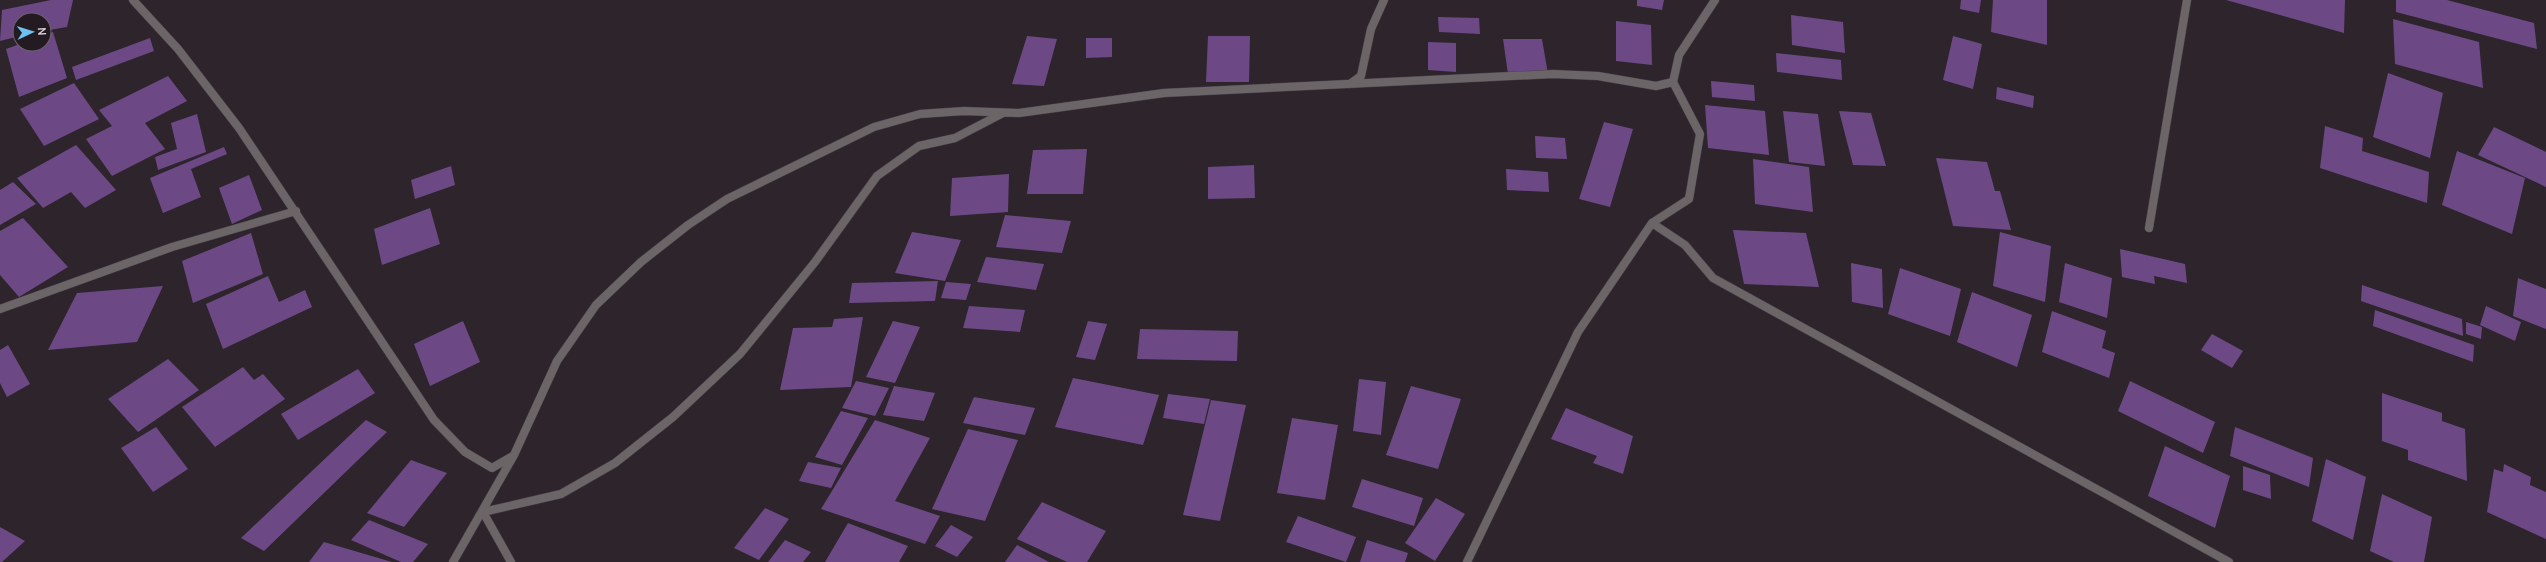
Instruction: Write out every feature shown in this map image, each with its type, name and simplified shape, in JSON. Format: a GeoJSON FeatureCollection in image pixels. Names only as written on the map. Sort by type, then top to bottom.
{"type":"FeatureCollection","features":[{"type":"Feature","properties":{"kind":"street"},"geometry":{"type":"LineString","coordinates":[[133,0],[156,22],[199,75],[267,167],[434,420],[465,452],[492,468],[514,455]]}},
{"type":"Feature","properties":{"kind":"street"},"geometry":{"type":"LineString","coordinates":[[1350,84],[1361,76],[1371,29],[1384,0]]}},
{"type":"Feature","properties":{"kind":"street"},"geometry":{"type":"LineString","coordinates":[[1467,562],[1578,332],[1652,223],[1689,199],[1700,134],[1673,82],[1679,55],[1715,0]]}},
{"type":"Feature","properties":{"kind":"street"},"geometry":{"type":"LineString","coordinates":[[2149,228],[2187,0]]}},
{"type":"Feature","properties":{"kind":"street"},"geometry":{"type":"LineString","coordinates":[[453,562],[483,512],[514,455],[557,361],[596,305],[641,262],[688,225],[727,199],[874,127],[920,114],[964,111],[1019,114],[1164,93],[1553,74],[1598,76],[1656,86],[1673,82]]}},
{"type":"Feature","properties":{"kind":"street"},"geometry":{"type":"LineString","coordinates":[[483,512],[562,494],[615,463],[673,417],[740,354],[815,262],[877,176],[919,146],[955,138],[1003,113]]}},
{"type":"Feature","properties":{"kind":"street"},"geometry":{"type":"LineString","coordinates":[[0,309],[172,248],[296,211]]}},
{"type":"Feature","properties":{"kind":"street"},"geometry":{"type":"LineString","coordinates":[[1652,223],[1685,245],[1698,263],[1714,278],[2229,562]]}},
{"type":"Feature","properties":{"kind":"street"},"geometry":{"type":"LineString","coordinates":[[483,512],[511,562]]}},
{"type":"Feature","properties":{"kind":"building"},"geometry":{"type":"Polygon","coordinates":[[[51,0],[73,0],[67,27],[52,30],[52,12],[12,12],[12,38],[0,41],[2,10],[51,0]]]}},
{"type":"Feature","properties":{"kind":"building"},"geometry":{"type":"Polygon","coordinates":[[[1637,0],[1664,0],[1662,10],[1637,6],[1637,0]]]}},
{"type":"Feature","properties":{"kind":"building"},"geometry":{"type":"Polygon","coordinates":[[[1961,0],[1981,0],[1979,13],[1960,9],[1961,0]]]}},
{"type":"Feature","properties":{"kind":"building"},"geometry":{"type":"Polygon","coordinates":[[[1993,0],[2047,0],[2047,45],[1991,32],[1993,0]]]}},
{"type":"Feature","properties":{"kind":"building"},"geometry":{"type":"Polygon","coordinates":[[[2226,0],[2345,0],[2344,33],[2226,0]]]}},
{"type":"Feature","properties":{"kind":"building"},"geometry":{"type":"Polygon","coordinates":[[[2396,0],[2447,0],[2534,23],[2537,49],[2396,12],[2396,0]]]}},
{"type":"Feature","properties":{"kind":"building"},"geometry":{"type":"Polygon","coordinates":[[[1791,15],[1843,22],[1845,53],[1792,45],[1791,15]]]}},
{"type":"Feature","properties":{"kind":"building"},"geometry":{"type":"Polygon","coordinates":[[[1438,17],[1479,18],[1480,34],[1439,32],[1438,17]]]}},
{"type":"Feature","properties":{"kind":"building"},"geometry":{"type":"Polygon","coordinates":[[[2393,19],[2479,42],[2483,88],[2395,64],[2393,19]]]}},
{"type":"Feature","properties":{"kind":"building"},"geometry":{"type":"Polygon","coordinates":[[[1616,21],[1651,25],[1652,65],[1616,61],[1616,21]]]}},
{"type":"Feature","properties":{"kind":"building"},"geometry":{"type":"Polygon","coordinates":[[[52,32],[67,78],[19,97],[6,49],[12,47],[12,52],[52,52],[52,32]]]}},
{"type":"Feature","properties":{"kind":"building"},"geometry":{"type":"Polygon","coordinates":[[[1027,36],[1057,39],[1044,86],[1012,84],[1027,36]]]}},
{"type":"Feature","properties":{"kind":"building"},"geometry":{"type":"Polygon","coordinates":[[[1208,36],[1250,36],[1249,82],[1206,82],[1208,36]]]}},
{"type":"Feature","properties":{"kind":"building"},"geometry":{"type":"Polygon","coordinates":[[[1953,36],[1982,44],[1973,89],[1943,80],[1953,36]]]}},
{"type":"Feature","properties":{"kind":"building"},"geometry":{"type":"Polygon","coordinates":[[[150,38],[154,51],[76,80],[72,67],[150,38]]]}},
{"type":"Feature","properties":{"kind":"building"},"geometry":{"type":"Polygon","coordinates":[[[1086,38],[1112,38],[1112,57],[1086,58],[1086,38]]]}},
{"type":"Feature","properties":{"kind":"building"},"geometry":{"type":"Polygon","coordinates":[[[1503,39],[1542,39],[1548,74],[1508,74],[1503,39]]]}},
{"type":"Feature","properties":{"kind":"building"},"geometry":{"type":"Polygon","coordinates":[[[1428,42],[1456,43],[1456,72],[1428,70],[1428,42]]]}},
{"type":"Feature","properties":{"kind":"building"},"geometry":{"type":"Polygon","coordinates":[[[1776,53],[1841,60],[1842,80],[1777,72],[1776,53]]]}},
{"type":"Feature","properties":{"kind":"building"},"geometry":{"type":"Polygon","coordinates":[[[2388,73],[2443,93],[2430,158],[2373,137],[2388,73]]]}},
{"type":"Feature","properties":{"kind":"building"},"geometry":{"type":"Polygon","coordinates":[[[168,76],[187,101],[145,123],[165,149],[112,176],[86,139],[112,126],[99,110],[168,76]]]}},
{"type":"Feature","properties":{"kind":"building"},"geometry":{"type":"Polygon","coordinates":[[[1711,81],[1754,85],[1755,101],[1712,97],[1711,81]]]}},
{"type":"Feature","properties":{"kind":"building"},"geometry":{"type":"Polygon","coordinates":[[[74,83],[99,119],[44,146],[20,109],[74,83]]]}},
{"type":"Feature","properties":{"kind":"building"},"geometry":{"type":"Polygon","coordinates":[[[1997,87],[2034,96],[2033,108],[1996,99],[1997,87]]]}},
{"type":"Feature","properties":{"kind":"building"},"geometry":{"type":"Polygon","coordinates":[[[1705,105],[1765,111],[1769,155],[1708,148],[1705,105]]]}},
{"type":"Feature","properties":{"kind":"building"},"geometry":{"type":"Polygon","coordinates":[[[1783,111],[1818,114],[1825,166],[1789,162],[1783,111]]]}},
{"type":"Feature","properties":{"kind":"building"},"geometry":{"type":"Polygon","coordinates":[[[1839,111],[1871,113],[1886,166],[1853,165],[1839,111]]]}},
{"type":"Feature","properties":{"kind":"building"},"geometry":{"type":"Polygon","coordinates":[[[197,114],[206,152],[158,170],[155,157],[177,149],[171,123],[197,114]]]}},
{"type":"Feature","properties":{"kind":"building"},"geometry":{"type":"Polygon","coordinates":[[[1604,122],[1633,129],[1610,207],[1579,199],[1604,122]]]}},
{"type":"Feature","properties":{"kind":"building"},"geometry":{"type":"Polygon","coordinates":[[[2325,126],[2363,138],[2362,151],[2429,172],[2427,203],[2320,168],[2325,126]]]}},
{"type":"Feature","properties":{"kind":"building"},"geometry":{"type":"Polygon","coordinates":[[[2494,127],[2546,152],[2546,187],[2478,155],[2494,127]]]}},
{"type":"Feature","properties":{"kind":"building"},"geometry":{"type":"Polygon","coordinates":[[[1535,136],[1565,138],[1567,159],[1536,158],[1535,136]]]}},
{"type":"Feature","properties":{"kind":"building"},"geometry":{"type":"Polygon","coordinates":[[[76,145],[116,190],[85,208],[71,192],[43,208],[17,178],[76,145]]]}},
{"type":"Feature","properties":{"kind":"building"},"geometry":{"type":"Polygon","coordinates":[[[224,147],[227,154],[191,169],[201,197],[163,213],[150,178],[224,147]]]}},
{"type":"Feature","properties":{"kind":"building"},"geometry":{"type":"Polygon","coordinates":[[[1087,149],[1083,194],[1027,194],[1033,150],[1087,149]]]}},
{"type":"Feature","properties":{"kind":"building"},"geometry":{"type":"Polygon","coordinates":[[[2457,151],[2525,178],[2512,234],[2442,205],[2457,151]]]}},
{"type":"Feature","properties":{"kind":"building"},"geometry":{"type":"Polygon","coordinates":[[[1936,158],[1987,162],[1995,191],[2000,191],[2011,230],[1953,226],[1936,158]]]}},
{"type":"Feature","properties":{"kind":"building"},"geometry":{"type":"Polygon","coordinates":[[[1753,159],[1809,167],[1813,212],[1755,204],[1753,159]]]}},
{"type":"Feature","properties":{"kind":"building"},"geometry":{"type":"Polygon","coordinates":[[[1254,165],[1255,198],[1208,199],[1208,167],[1254,165]]]}},
{"type":"Feature","properties":{"kind":"building"},"geometry":{"type":"Polygon","coordinates":[[[451,166],[455,185],[415,199],[411,180],[451,166]]]}},
{"type":"Feature","properties":{"kind":"building"},"geometry":{"type":"Polygon","coordinates":[[[1506,169],[1548,172],[1549,192],[1507,190],[1506,169]]]}},
{"type":"Feature","properties":{"kind":"building"},"geometry":{"type":"Polygon","coordinates":[[[1009,174],[1008,212],[950,216],[952,178],[1009,174]]]}},
{"type":"Feature","properties":{"kind":"building"},"geometry":{"type":"Polygon","coordinates":[[[249,175],[262,210],[232,224],[219,188],[249,175]]]}},
{"type":"Feature","properties":{"kind":"building"},"geometry":{"type":"Polygon","coordinates":[[[13,182],[36,204],[0,225],[0,190],[13,182]]]}},
{"type":"Feature","properties":{"kind":"building"},"geometry":{"type":"Polygon","coordinates":[[[430,208],[440,244],[382,265],[374,229],[430,208]]]}},
{"type":"Feature","properties":{"kind":"building"},"geometry":{"type":"Polygon","coordinates":[[[1005,215],[1071,221],[1062,253],[996,247],[1005,215]]]}},
{"type":"Feature","properties":{"kind":"building"},"geometry":{"type":"Polygon","coordinates":[[[23,218],[68,267],[19,297],[0,275],[0,231],[23,218]]]}},
{"type":"Feature","properties":{"kind":"building"},"geometry":{"type":"Polygon","coordinates":[[[1733,230],[1806,233],[1819,287],[1744,284],[1733,230]]]}},
{"type":"Feature","properties":{"kind":"building"},"geometry":{"type":"Polygon","coordinates":[[[912,232],[961,240],[945,281],[895,273],[912,232]]]}},
{"type":"Feature","properties":{"kind":"building"},"geometry":{"type":"Polygon","coordinates":[[[2000,232],[2051,246],[2045,302],[1993,286],[2000,232]]]}},
{"type":"Feature","properties":{"kind":"building"},"geometry":{"type":"Polygon","coordinates":[[[251,233],[263,274],[193,303],[182,261],[251,233]]]}},
{"type":"Feature","properties":{"kind":"building"},"geometry":{"type":"Polygon","coordinates":[[[2120,249],[2185,264],[2187,283],[2154,276],[2155,284],[2122,277],[2120,249]]]}},
{"type":"Feature","properties":{"kind":"building"},"geometry":{"type":"Polygon","coordinates":[[[986,257],[1044,264],[1036,290],[977,282],[986,257]]]}},
{"type":"Feature","properties":{"kind":"building"},"geometry":{"type":"Polygon","coordinates":[[[1851,263],[1882,269],[1883,308],[1852,302],[1851,263]]]}},
{"type":"Feature","properties":{"kind":"building"},"geometry":{"type":"Polygon","coordinates":[[[2065,263],[2112,278],[2107,318],[2059,302],[2065,263]]]}},
{"type":"Feature","properties":{"kind":"building"},"geometry":{"type":"Polygon","coordinates":[[[1900,268],[1961,289],[1950,336],[1888,314],[1900,268]]]}},
{"type":"Feature","properties":{"kind":"building"},"geometry":{"type":"Polygon","coordinates":[[[268,276],[279,302],[305,290],[312,307],[223,349],[206,304],[268,276]]]}},
{"type":"Feature","properties":{"kind":"building"},"geometry":{"type":"Polygon","coordinates":[[[2518,278],[2546,289],[2546,329],[2513,316],[2518,278]]]}},
{"type":"Feature","properties":{"kind":"building"},"geometry":{"type":"Polygon","coordinates":[[[938,281],[935,301],[849,303],[852,283],[938,281]]]}},
{"type":"Feature","properties":{"kind":"building"},"geometry":{"type":"Polygon","coordinates":[[[946,282],[971,284],[966,300],[941,298],[946,282]]]}},
{"type":"Feature","properties":{"kind":"building"},"geometry":{"type":"Polygon","coordinates":[[[2362,285],[2462,319],[2463,336],[2361,301],[2362,285]]]}},
{"type":"Feature","properties":{"kind":"building"},"geometry":{"type":"Polygon","coordinates":[[[163,286],[137,342],[48,350],[77,293],[163,286]]]}},
{"type":"Feature","properties":{"kind":"building"},"geometry":{"type":"Polygon","coordinates":[[[1972,292],[2032,315],[2017,367],[1957,342],[1972,292]]]}},
{"type":"Feature","properties":{"kind":"building"},"geometry":{"type":"Polygon","coordinates":[[[969,306],[1025,310],[1020,332],[963,328],[969,306]]]}},
{"type":"Feature","properties":{"kind":"building"},"geometry":{"type":"Polygon","coordinates":[[[2486,306],[2521,322],[2515,341],[2480,325],[2486,306]]]}},
{"type":"Feature","properties":{"kind":"building"},"geometry":{"type":"Polygon","coordinates":[[[2375,310],[2474,345],[2473,362],[2373,326],[2375,310]]]}},
{"type":"Feature","properties":{"kind":"building"},"geometry":{"type":"Polygon","coordinates":[[[2052,311],[2106,331],[2102,348],[2115,353],[2109,378],[2042,352],[2052,311]]]}},
{"type":"Feature","properties":{"kind":"building"},"geometry":{"type":"Polygon","coordinates":[[[863,317],[851,387],[780,390],[793,328],[832,327],[834,319],[863,317]]]}},
{"type":"Feature","properties":{"kind":"building"},"geometry":{"type":"Polygon","coordinates":[[[463,321],[480,362],[430,386],[414,344],[463,321]]]}},
{"type":"Feature","properties":{"kind":"building"},"geometry":{"type":"Polygon","coordinates":[[[893,321],[920,327],[895,383],[866,377],[893,321]]]}},
{"type":"Feature","properties":{"kind":"building"},"geometry":{"type":"Polygon","coordinates":[[[1088,321],[1107,324],[1095,360],[1076,357],[1088,321]]]}},
{"type":"Feature","properties":{"kind":"building"},"geometry":{"type":"Polygon","coordinates":[[[2466,322],[2482,327],[2481,339],[2466,334],[2466,322]]]}},
{"type":"Feature","properties":{"kind":"building"},"geometry":{"type":"Polygon","coordinates":[[[1140,329],[1238,331],[1237,361],[1137,359],[1140,329]]]}},
{"type":"Feature","properties":{"kind":"building"},"geometry":{"type":"Polygon","coordinates":[[[2212,334],[2243,351],[2232,368],[2201,350],[2212,334]]]}},
{"type":"Feature","properties":{"kind":"building"},"geometry":{"type":"Polygon","coordinates":[[[8,345],[30,384],[7,397],[0,383],[0,350],[8,345]]]}},
{"type":"Feature","properties":{"kind":"building"},"geometry":{"type":"Polygon","coordinates":[[[168,359],[199,390],[138,432],[108,399],[168,359]]]}},
{"type":"Feature","properties":{"kind":"building"},"geometry":{"type":"Polygon","coordinates":[[[243,367],[254,380],[263,374],[285,399],[215,447],[182,407],[243,367]]]}},
{"type":"Feature","properties":{"kind":"building"},"geometry":{"type":"Polygon","coordinates":[[[358,369],[375,393],[298,440],[281,414],[358,369]]]}},
{"type":"Feature","properties":{"kind":"building"},"geometry":{"type":"Polygon","coordinates":[[[1073,378],[1159,395],[1143,445],[1055,427],[1073,378]]]}},
{"type":"Feature","properties":{"kind":"building"},"geometry":{"type":"Polygon","coordinates":[[[1359,379],[1386,382],[1381,435],[1353,431],[1359,379]]]}},
{"type":"Feature","properties":{"kind":"building"},"geometry":{"type":"Polygon","coordinates":[[[856,381],[889,388],[875,416],[842,408],[856,381]]]}},
{"type":"Feature","properties":{"kind":"building"},"geometry":{"type":"Polygon","coordinates":[[[2130,381],[2215,422],[2203,453],[2118,411],[2130,381]]]}},
{"type":"Feature","properties":{"kind":"building"},"geometry":{"type":"Polygon","coordinates":[[[894,386],[935,393],[924,421],[883,415],[894,386]]]}},
{"type":"Feature","properties":{"kind":"building"},"geometry":{"type":"Polygon","coordinates":[[[1411,386],[1461,399],[1438,469],[1386,455],[1411,386]]]}},
{"type":"Feature","properties":{"kind":"building"},"geometry":{"type":"Polygon","coordinates":[[[2382,393],[2442,413],[2442,421],[2465,429],[2467,481],[2408,460],[2408,450],[2382,441],[2382,393]]]}},
{"type":"Feature","properties":{"kind":"building"},"geometry":{"type":"Polygon","coordinates":[[[1168,394],[1210,399],[1204,424],[1163,418],[1168,394]]]}},
{"type":"Feature","properties":{"kind":"building"},"geometry":{"type":"Polygon","coordinates":[[[974,397],[1035,408],[1025,435],[963,423],[974,397]]]}},
{"type":"Feature","properties":{"kind":"building"},"geometry":{"type":"Polygon","coordinates":[[[1211,400],[1246,405],[1220,521],[1183,515],[1211,400]]]}},
{"type":"Feature","properties":{"kind":"building"},"geometry":{"type":"Polygon","coordinates":[[[1566,408],[1633,436],[1623,474],[1593,463],[1597,456],[1551,439],[1566,408]]]}},
{"type":"Feature","properties":{"kind":"building"},"geometry":{"type":"Polygon","coordinates":[[[841,411],[868,418],[842,465],[815,457],[841,411]]]}},
{"type":"Feature","properties":{"kind":"building"},"geometry":{"type":"Polygon","coordinates":[[[1292,418],[1338,425],[1325,500],[1277,493],[1292,418]]]}},
{"type":"Feature","properties":{"kind":"building"},"geometry":{"type":"Polygon","coordinates":[[[366,420],[387,432],[264,551],[241,538],[366,420]]]}},
{"type":"Feature","properties":{"kind":"building"},"geometry":{"type":"Polygon","coordinates":[[[875,420],[930,438],[895,501],[940,516],[925,544],[821,509],[875,420]]]}},
{"type":"Feature","properties":{"kind":"building"},"geometry":{"type":"Polygon","coordinates":[[[156,427],[188,469],[153,492],[121,448],[156,427]]]}},
{"type":"Feature","properties":{"kind":"building"},"geometry":{"type":"Polygon","coordinates":[[[2235,427],[2313,458],[2309,487],[2230,456],[2235,427]]]}},
{"type":"Feature","properties":{"kind":"building"},"geometry":{"type":"Polygon","coordinates":[[[968,429],[1018,440],[985,521],[932,509],[968,429]]]}},
{"type":"Feature","properties":{"kind":"building"},"geometry":{"type":"Polygon","coordinates":[[[2165,446],[2230,476],[2215,528],[2148,496],[2165,446]]]}},
{"type":"Feature","properties":{"kind":"building"},"geometry":{"type":"Polygon","coordinates":[[[2326,459],[2366,477],[2353,540],[2312,521],[2326,459]]]}},
{"type":"Feature","properties":{"kind":"building"},"geometry":{"type":"Polygon","coordinates":[[[411,460],[447,473],[404,527],[367,513],[411,460]]]}},
{"type":"Feature","properties":{"kind":"building"},"geometry":{"type":"Polygon","coordinates":[[[808,462],[841,468],[831,488],[799,481],[808,462]]]}},
{"type":"Feature","properties":{"kind":"building"},"geometry":{"type":"Polygon","coordinates":[[[2504,464],[2531,477],[2530,485],[2546,492],[2546,539],[2487,512],[2494,469],[2503,472],[2504,464]]]}},
{"type":"Feature","properties":{"kind":"building"},"geometry":{"type":"Polygon","coordinates":[[[2243,466],[2270,475],[2271,499],[2243,490],[2243,466]]]}},
{"type":"Feature","properties":{"kind":"building"},"geometry":{"type":"Polygon","coordinates":[[[1362,479],[1423,498],[1414,526],[1352,507],[1362,479]]]}},
{"type":"Feature","properties":{"kind":"building"},"geometry":{"type":"Polygon","coordinates":[[[2382,494],[2432,517],[2424,562],[2394,562],[2370,551],[2382,494]]]}},
{"type":"Feature","properties":{"kind":"building"},"geometry":{"type":"Polygon","coordinates":[[[1436,498],[1465,514],[1435,561],[1405,543],[1436,498]]]}},
{"type":"Feature","properties":{"kind":"building"},"geometry":{"type":"Polygon","coordinates":[[[1042,502],[1106,531],[1087,562],[1067,562],[1017,539],[1042,502]]]}},
{"type":"Feature","properties":{"kind":"building"},"geometry":{"type":"Polygon","coordinates":[[[765,508],[789,519],[759,560],[734,548],[765,508]]]}},
{"type":"Feature","properties":{"kind":"building"},"geometry":{"type":"Polygon","coordinates":[[[1298,516],[1356,537],[1346,562],[1286,542],[1298,516]]]}},
{"type":"Feature","properties":{"kind":"building"},"geometry":{"type":"Polygon","coordinates":[[[369,520],[428,544],[413,562],[401,562],[351,540],[369,520]]]}},
{"type":"Feature","properties":{"kind":"building"},"geometry":{"type":"Polygon","coordinates":[[[848,523],[908,546],[899,562],[825,562],[848,523]]]}},
{"type":"Feature","properties":{"kind":"building"},"geometry":{"type":"Polygon","coordinates":[[[951,525],[973,537],[957,557],[935,546],[951,525]]]}},
{"type":"Feature","properties":{"kind":"building"},"geometry":{"type":"Polygon","coordinates":[[[0,527],[25,541],[2,562],[0,562],[0,527]]]}},
{"type":"Feature","properties":{"kind":"building"},"geometry":{"type":"Polygon","coordinates":[[[785,540],[811,552],[803,562],[768,562],[785,540]]]}},
{"type":"Feature","properties":{"kind":"building"},"geometry":{"type":"Polygon","coordinates":[[[1367,540],[1408,553],[1405,562],[1360,562],[1367,540]]]}},
{"type":"Feature","properties":{"kind":"building"},"geometry":{"type":"Polygon","coordinates":[[[324,542],[392,562],[309,562],[324,542]]]}},
{"type":"Feature","properties":{"kind":"building"},"geometry":{"type":"Polygon","coordinates":[[[1017,545],[1049,562],[1005,562],[1017,545]]]}}]}
